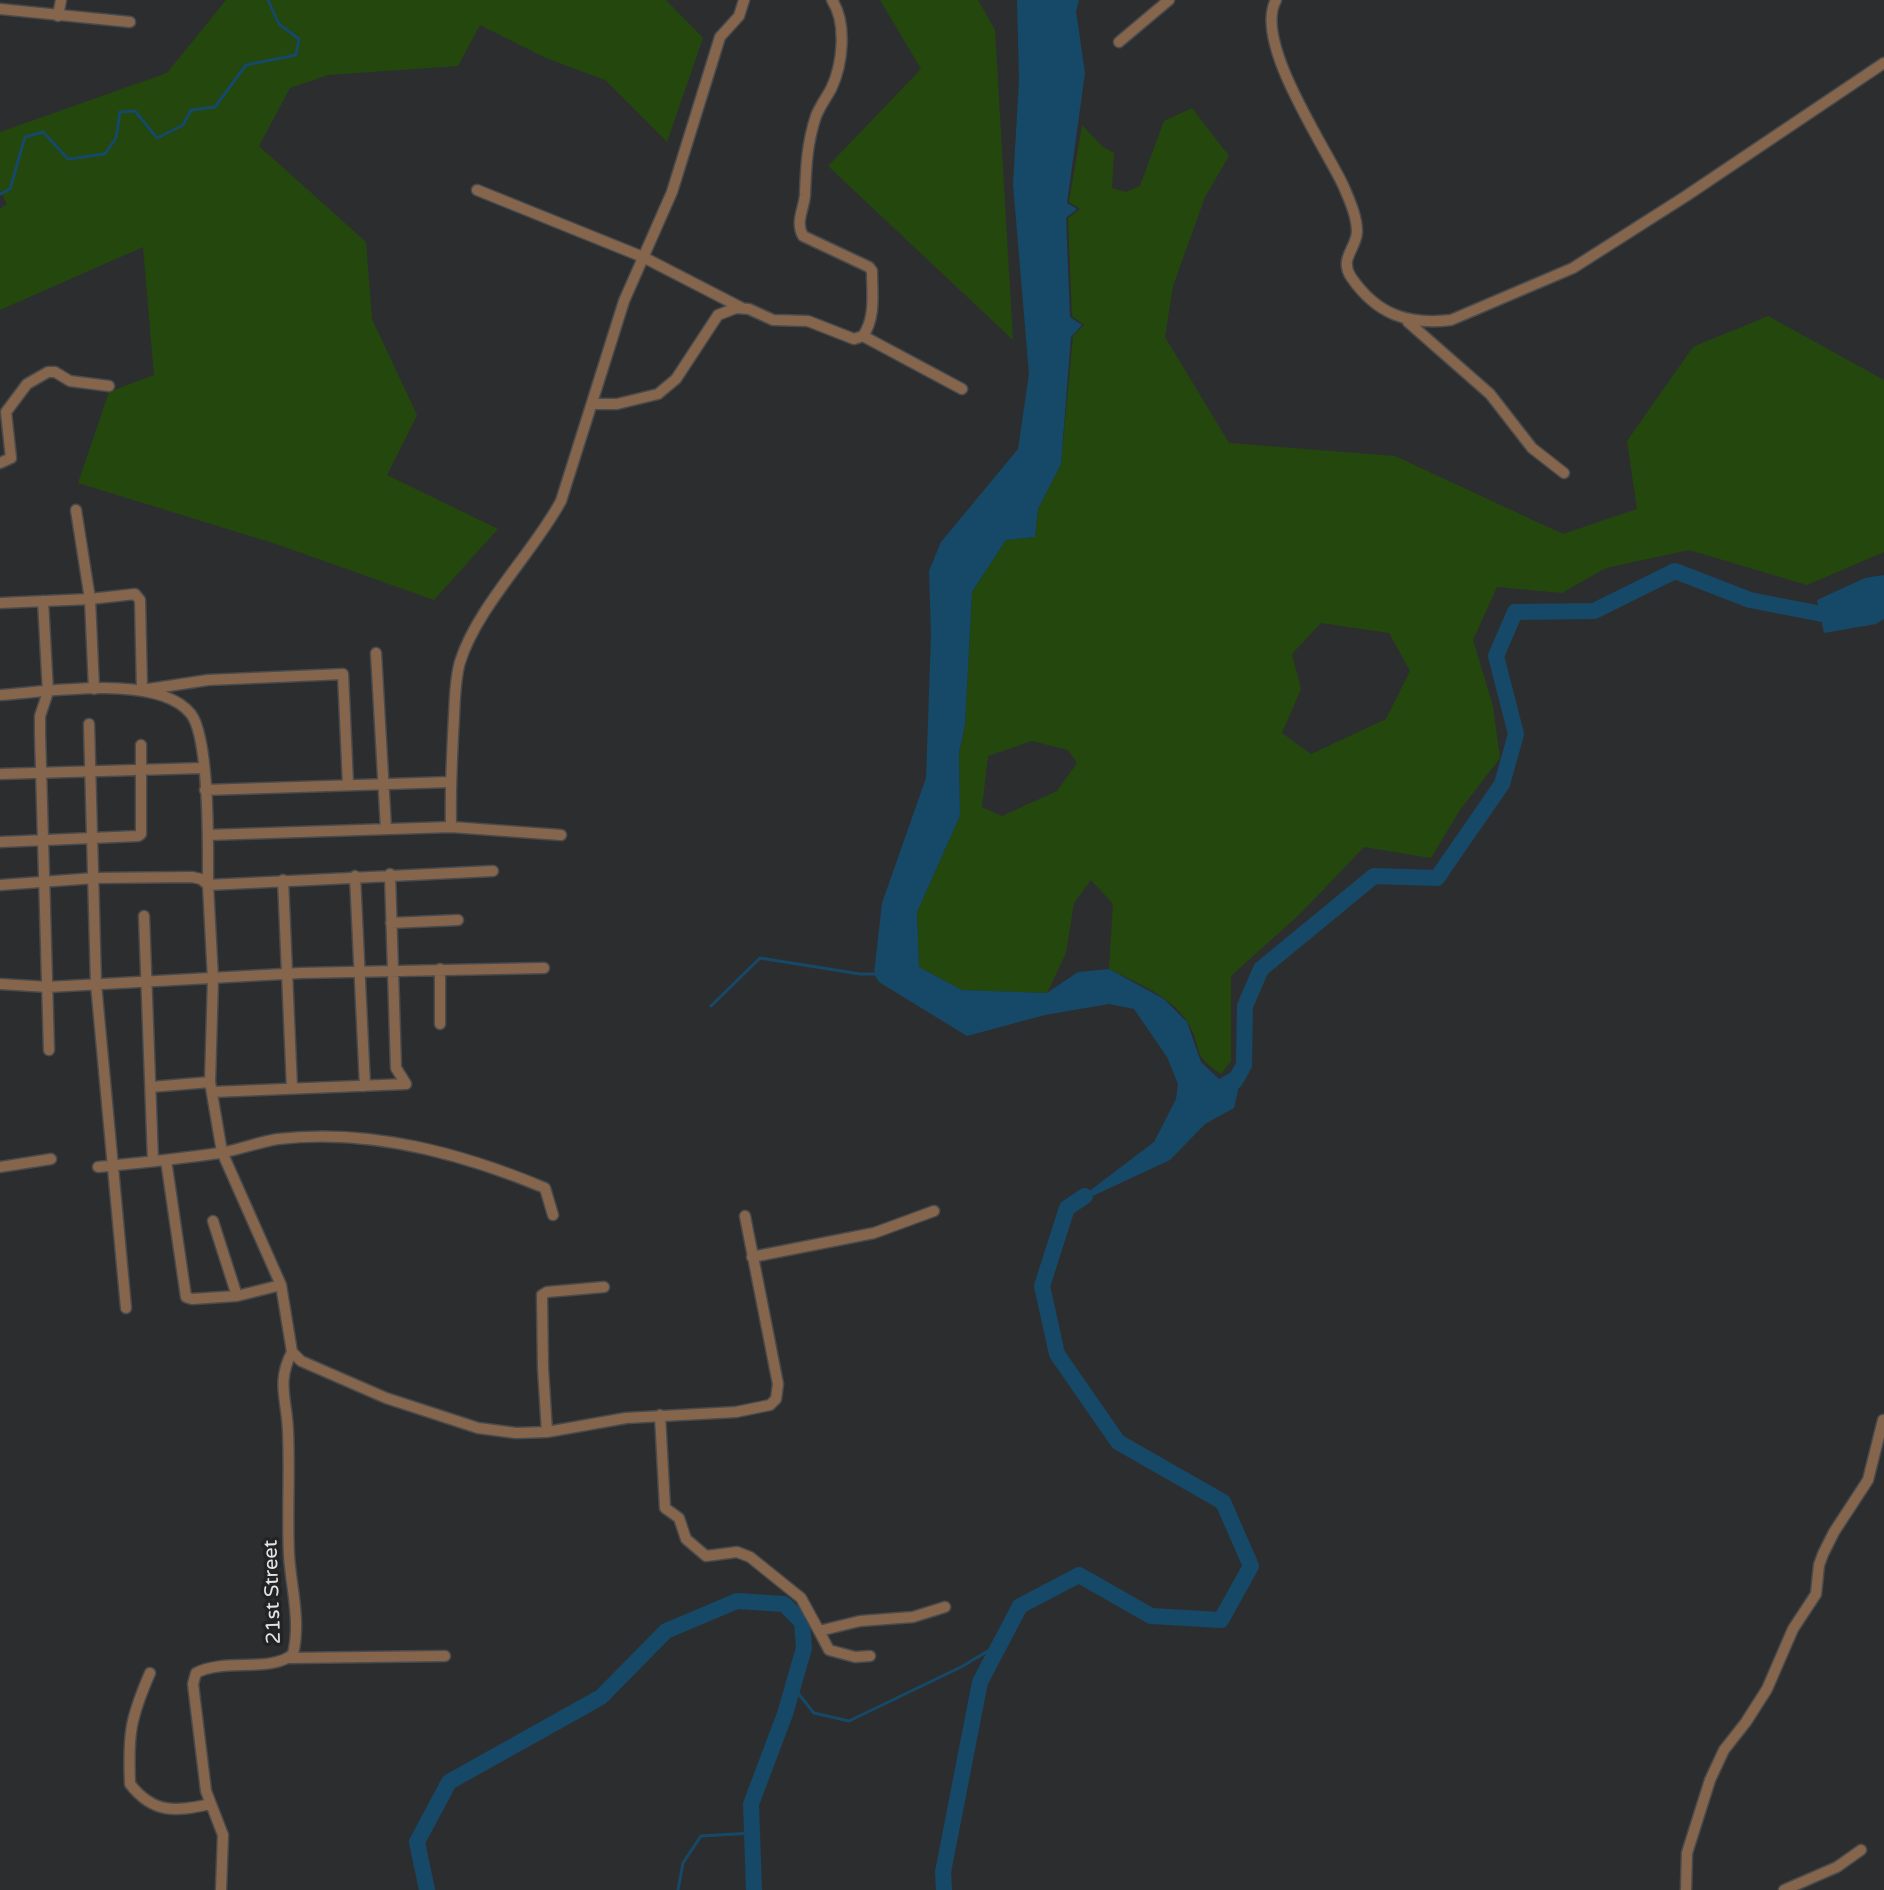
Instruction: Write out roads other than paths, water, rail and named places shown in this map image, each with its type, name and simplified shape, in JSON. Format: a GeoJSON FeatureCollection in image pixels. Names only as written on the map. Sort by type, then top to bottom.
{"type":"FeatureCollection","features":[{"type":"Feature","properties":{"kind":"street"},"geometry":{"type":"LineString","coordinates":[[58,16],[61,0]]}},
{"type":"Feature","properties":{"kind":"street"},"geometry":{"type":"LineString","coordinates":[[451,827],[450,782],[456,678],[461,659],[490,605],[544,531],[561,501],[624,301],[672,192],[720,37],[739,16],[744,0]]}},
{"type":"Feature","properties":{"kind":"street"},"geometry":{"type":"LineString","coordinates":[[477,190],[643,257],[742,308],[773,320],[808,321],[854,339],[863,336],[869,328],[872,310],[872,271],[803,236],[799,228],[805,194],[805,161],[816,116],[831,89],[841,49],[840,12],[832,0]]}},
{"type":"Feature","properties":{"kind":"street"},"geometry":{"type":"LineString","coordinates":[[1119,42],[1169,0]]}},
{"type":"Feature","properties":{"kind":"street"},"geometry":{"type":"LineString","coordinates":[[1276,0],[1272,7],[1274,42],[1279,61],[1332,162],[1355,219],[1356,240],[1346,259],[1346,267],[1368,298],[1407,321],[1490,394],[1532,448],[1564,473]]}},
{"type":"Feature","properties":{"kind":"street"},"geometry":{"type":"LineString","coordinates":[[0,9],[130,22]]}},
{"type":"Feature","properties":{"kind":"street"},"geometry":{"type":"LineString","coordinates":[[1407,321],[1451,320],[1573,268],[1884,63]]}},
{"type":"Feature","properties":{"kind":"street"},"geometry":{"type":"LineString","coordinates":[[592,404],[617,404],[658,394],[676,379],[718,315],[742,308]]}},
{"type":"Feature","properties":{"kind":"street"},"geometry":{"type":"LineString","coordinates":[[863,336],[962,389]]}},
{"type":"Feature","properties":{"kind":"street"},"geometry":{"type":"LineString","coordinates":[[0,463],[11,458],[6,412],[27,384],[48,372],[55,372],[70,381],[109,386]]}},
{"type":"Feature","properties":{"kind":"street"},"geometry":{"type":"LineString","coordinates":[[76,510],[90,599],[94,689]]}},
{"type":"Feature","properties":{"kind":"street"},"geometry":{"type":"LineString","coordinates":[[0,603],[139,596],[142,690]]}},
{"type":"Feature","properties":{"kind":"street"},"geometry":{"type":"LineString","coordinates":[[43,601],[48,692],[40,716],[49,1050]]}},
{"type":"Feature","properties":{"kind":"street"},"geometry":{"type":"LineString","coordinates":[[376,653],[386,829]]}},
{"type":"Feature","properties":{"kind":"street"},"geometry":{"type":"LineString","coordinates":[[0,695],[94,689],[142,690],[208,680],[343,674],[348,784]]}},
{"type":"Feature","properties":{"kind":"street"},"geometry":{"type":"LineString","coordinates":[[142,690],[171,699],[191,715],[199,732],[208,835],[213,979],[211,1087],[222,1152],[281,1285],[292,1352],[301,1361],[386,1398],[478,1428],[516,1433],[547,1432],[626,1418],[736,1412],[770,1405],[776,1399],[776,1368],[745,1216]]}},
{"type":"Feature","properties":{"kind":"street"},"geometry":{"type":"LineString","coordinates":[[89,724],[96,984],[126,1308]]}},
{"type":"Feature","properties":{"kind":"street"},"geometry":{"type":"LineString","coordinates":[[0,842],[141,834],[141,745]]}},
{"type":"Feature","properties":{"kind":"street"},"geometry":{"type":"LineString","coordinates":[[0,774],[203,768]]}},
{"type":"Feature","properties":{"kind":"street"},"geometry":{"type":"LineString","coordinates":[[205,790],[450,782]]}},
{"type":"Feature","properties":{"kind":"street"},"geometry":{"type":"LineString","coordinates":[[208,835],[451,827],[561,835]]}},
{"type":"Feature","properties":{"kind":"street"},"geometry":{"type":"LineString","coordinates":[[0,885],[95,878],[192,877],[208,885],[493,871]]}},
{"type":"Feature","properties":{"kind":"street"},"geometry":{"type":"LineString","coordinates":[[151,1087],[292,1088],[406,1084],[396,1068],[390,874]]}},
{"type":"Feature","properties":{"kind":"street"},"geometry":{"type":"LineString","coordinates":[[355,876],[365,1086]]}},
{"type":"Feature","properties":{"kind":"street"},"geometry":{"type":"LineString","coordinates":[[283,880],[292,1088]]}},
{"type":"Feature","properties":{"kind":"street"},"geometry":{"type":"LineString","coordinates":[[144,916],[153,1161]]}},
{"type":"Feature","properties":{"kind":"street"},"geometry":{"type":"LineString","coordinates":[[391,923],[458,920]]}},
{"type":"Feature","properties":{"kind":"street"},"geometry":{"type":"LineString","coordinates":[[0,984],[48,987],[360,971],[544,968]]}},
{"type":"Feature","properties":{"kind":"street"},"geometry":{"type":"LineString","coordinates":[[440,969],[440,1024]]}},
{"type":"Feature","properties":{"kind":"street"},"geometry":{"type":"LineString","coordinates":[[98,1167],[222,1152],[278,1139],[342,1138],[404,1143],[493,1168],[545,1188],[553,1215]]}},
{"type":"Feature","properties":{"kind":"street"},"geometry":{"type":"LineString","coordinates":[[0,1167],[51,1159]]}},
{"type":"Feature","properties":{"kind":"street"},"geometry":{"type":"LineString","coordinates":[[166,1160],[186,1297],[237,1296],[281,1285]]}},
{"type":"Feature","properties":{"kind":"street"},"geometry":{"type":"LineString","coordinates":[[752,1257],[874,1233],[934,1211]]}},
{"type":"Feature","properties":{"kind":"street"},"geometry":{"type":"LineString","coordinates":[[213,1221],[237,1296]]}},
{"type":"Feature","properties":{"kind":"street"},"geometry":{"type":"LineString","coordinates":[[547,1432],[542,1295],[604,1287]]}},
{"type":"Feature","properties":{"kind":"street","name":"21st Street"},"geometry":{"type":"LineString","coordinates":[[221,1890],[223,1835],[206,1791],[193,1684],[196,1673],[208,1667],[278,1661],[289,1658],[295,1647],[296,1615],[288,1539],[288,1421],[283,1393],[283,1371],[292,1352]]}},
{"type":"Feature","properties":{"kind":"street"},"geometry":{"type":"LineString","coordinates":[[660,1415],[665,1508],[679,1518],[686,1539],[706,1556],[737,1552],[750,1557],[801,1598],[829,1650],[855,1657],[870,1656]]}},
{"type":"Feature","properties":{"kind":"street"},"geometry":{"type":"LineString","coordinates":[[1686,1890],[1687,1853],[1710,1780],[1724,1750],[1767,1689],[1793,1629],[1816,1594],[1823,1554],[1868,1480],[1883,1420]]}},
{"type":"Feature","properties":{"kind":"street"},"geometry":{"type":"LineString","coordinates":[[819,1631],[860,1621],[913,1617],[945,1607]]}},
{"type":"Feature","properties":{"kind":"street"},"geometry":{"type":"LineString","coordinates":[[289,1658],[445,1656]]}},
{"type":"Feature","properties":{"kind":"street"},"geometry":{"type":"LineString","coordinates":[[150,1673],[132,1718],[130,1784],[152,1804],[165,1810],[211,1804]]}},
{"type":"Feature","properties":{"kind":"street"},"geometry":{"type":"LineString","coordinates":[[1784,1890],[1837,1867],[1861,1850]]}},
{"type":"Feature","properties":{"kind":"water"},"geometry":{"type":"Polygon","coordinates":[[[1017,0],[1079,0],[1076,11],[1085,73],[1067,203],[1077,209],[1066,218],[1070,317],[1082,325],[1071,337],[1061,464],[1038,509],[1035,537],[1006,540],[972,592],[965,725],[959,753],[960,816],[917,912],[919,967],[962,990],[1047,993],[1078,972],[1109,969],[1164,999],[1187,1022],[1201,1062],[1219,1079],[1244,1065],[1234,1108],[1205,1124],[1170,1160],[1067,1208],[1154,1142],[1176,1099],[1178,1084],[1167,1057],[1134,1009],[1109,1004],[1045,1015],[967,1036],[879,982],[874,974],[882,903],[926,778],[931,635],[929,571],[941,542],[1018,449],[1029,374],[1013,184],[1019,80],[1017,0]]]}},
{"type":"Feature","properties":{"kind":"water"},"geometry":{"type":"Polygon","coordinates":[[[1884,575],[1884,619],[1876,624],[1824,633],[1817,600],[1865,578],[1884,575]]]}},
{"type":"Feature","properties":{"kind":"waterway"},"geometry":{"type":"LineString","coordinates":[[0,194],[10,189],[25,137],[43,132],[68,159],[105,154],[116,138],[120,112],[135,111],[157,138],[183,125],[191,110],[215,107],[246,65],[296,55],[299,39],[279,24],[268,0]]}},
{"type":"Feature","properties":{"kind":"waterway"},"geometry":{"type":"LineString","coordinates":[[1235,1081],[1244,1065],[1245,1006],[1261,969],[1374,876],[1437,878],[1502,784],[1516,734],[1496,656],[1515,612],[1594,611],[1675,571],[1750,600],[1827,615],[1840,609]]}},
{"type":"Feature","properties":{"kind":"waterway"},"geometry":{"type":"LineString","coordinates":[[711,1006],[760,958],[860,974],[878,974]]}},
{"type":"Feature","properties":{"kind":"waterway"},"geometry":{"type":"LineString","coordinates":[[944,1890],[943,1872],[980,1682],[1020,1606],[1079,1575],[1151,1616],[1221,1620],[1251,1566],[1223,1502],[1118,1442],[1057,1354],[1042,1286],[1067,1208],[1085,1196]]}},
{"type":"Feature","properties":{"kind":"waterway"},"geometry":{"type":"LineString","coordinates":[[427,1890],[417,1842],[449,1782],[601,1697],[666,1631],[737,1601],[784,1604],[802,1622],[804,1648],[785,1714],[751,1804],[754,1890]]}},
{"type":"Feature","properties":{"kind":"waterway"},"geometry":{"type":"LineString","coordinates":[[793,1687],[814,1713],[849,1721],[961,1667],[998,1645]]}},
{"type":"Feature","properties":{"kind":"waterway"},"geometry":{"type":"LineString","coordinates":[[678,1890],[683,1863],[701,1836],[752,1833]]}}]}
